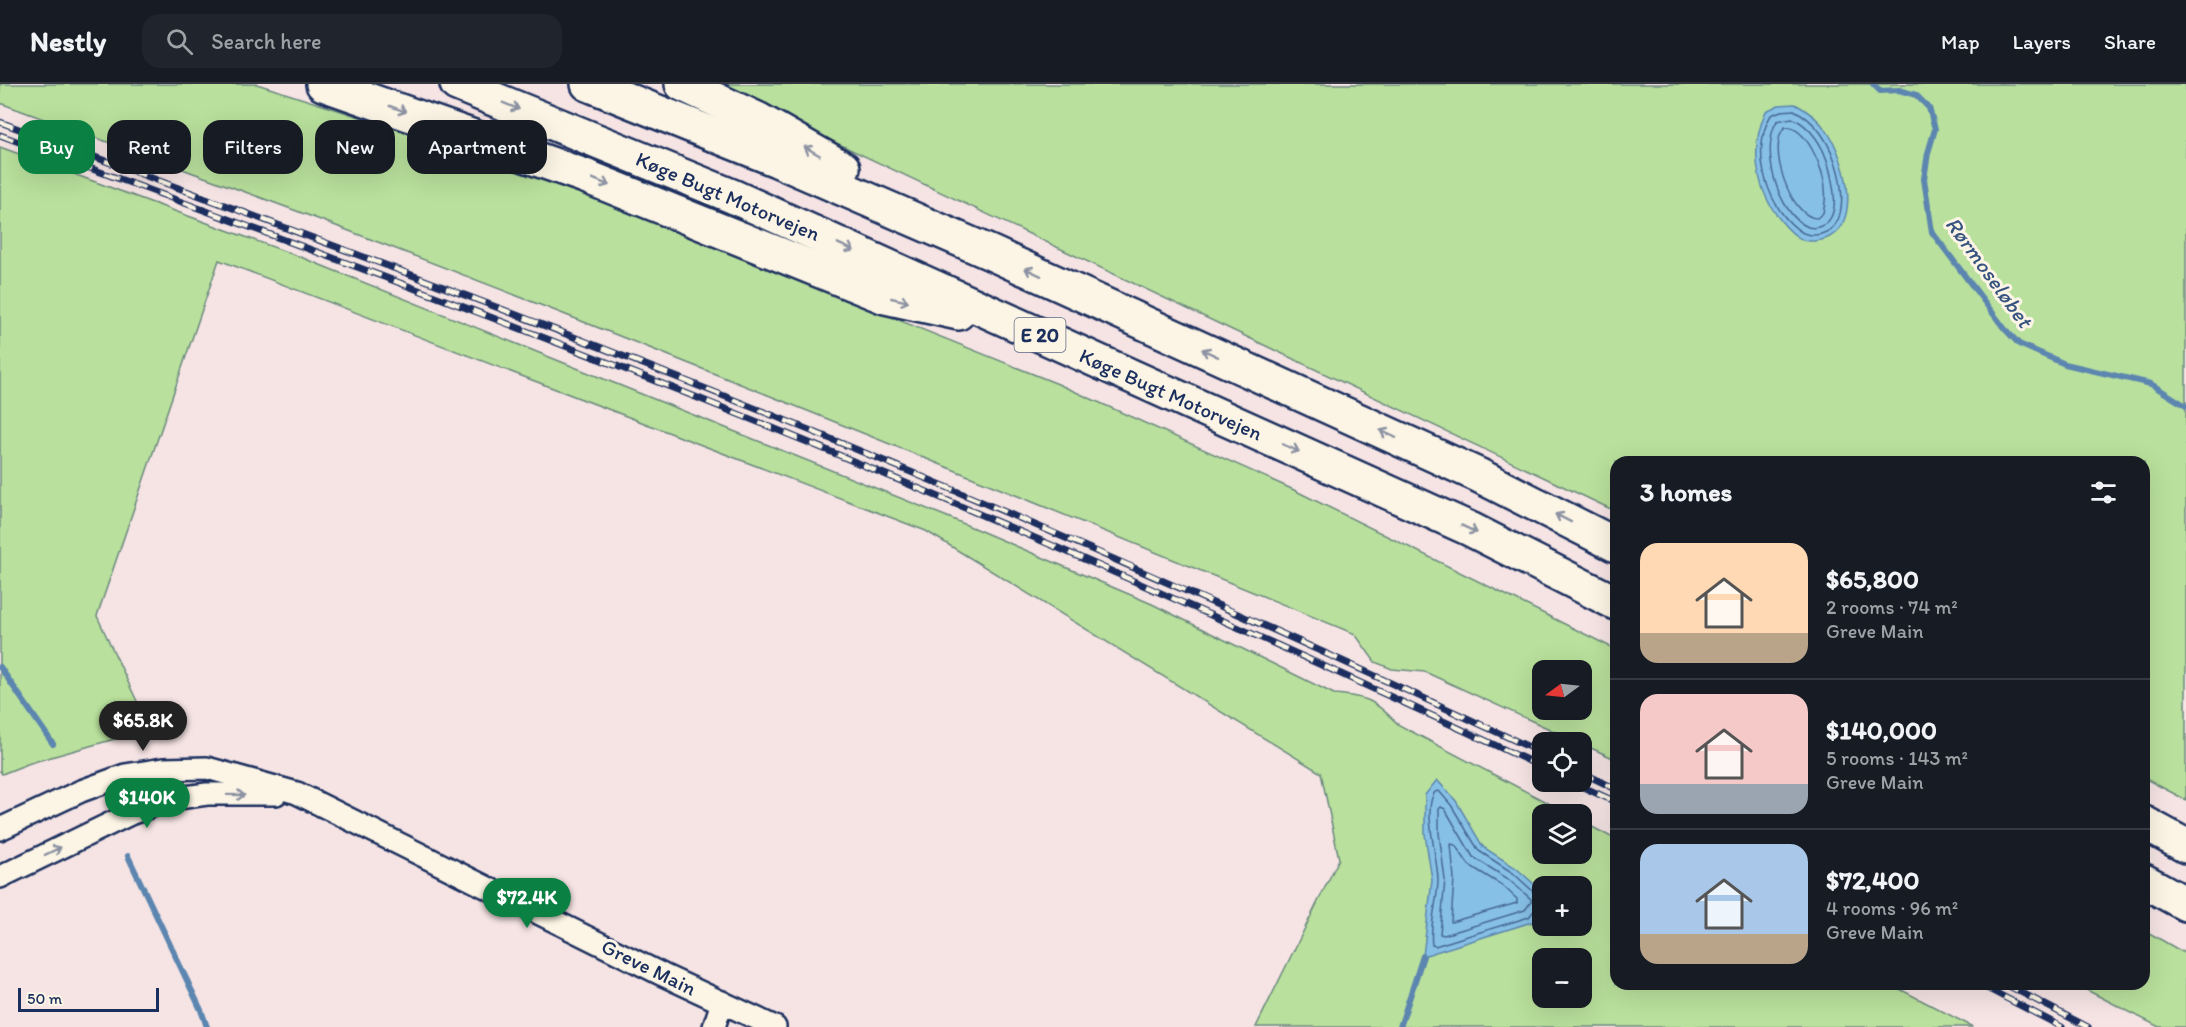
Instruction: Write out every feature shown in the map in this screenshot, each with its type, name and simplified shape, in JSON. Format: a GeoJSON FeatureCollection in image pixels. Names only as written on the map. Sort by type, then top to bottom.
{"type":"FeatureCollection","features":[{"type":"Feature","properties":{"kind":"highway"},"geometry":{"type":"LineString","coordinates":[[323,84],[585,176],[885,297],[1026,328]]}},
{"type":"Feature","properties":{"kind":"highway","name":"Køge Bugt Motorvejen"},"geometry":{"type":"LineString","coordinates":[[457,84],[732,196],[1470,529],[1610,600]]}},
{"type":"Feature","properties":{"kind":"highway","name":"E 20"},"geometry":{"type":"LineString","coordinates":[[588,84],[777,160],[990,253],[1478,476],[1610,542]]}},
{"type":"Feature","properties":{"kind":"highway"},"geometry":{"type":"LineString","coordinates":[[682,84],[759,120],[990,253]]}},
{"type":"Feature","properties":{"kind":"highway"},"geometry":{"type":"LineString","coordinates":[[2150,826],[2186,846]]}},
{"type":"Feature","properties":{"kind":"highway"},"geometry":{"type":"LineString","coordinates":[[2150,884],[2186,904]]}},
{"type":"Feature","properties":{"kind":"street","name":"Greve Main"},"geometry":{"type":"LineString","coordinates":[[0,829],[81,791],[125,775],[163,769],[207,768],[297,793],[775,1027]]}},
{"type":"Feature","properties":{"kind":"street","name":"Greve Main"},"geometry":{"type":"LineString","coordinates":[[0,877],[130,814],[171,800],[207,794],[297,793]]}},
{"type":"Feature","properties":{"kind":"street"},"geometry":{"type":"LineString","coordinates":[[714,1027],[722,1002]]}},
{"type":"Feature","properties":{"kind":"green space"},"geometry":{"type":"Polygon","coordinates":[[[0,84],[257,84],[369,120],[315,120],[315,174],[395,174],[395,128],[407,132],[407,174],[535,174],[1058,384],[1294,490],[1610,647],[1610,757],[1592,748],[1592,732],[1556,732],[1425,672],[1392,669],[1375,662],[1355,634],[733,381],[357,234],[191,172],[191,120],[107,120],[107,142],[95,137],[95,120],[47,120],[0,103],[0,84]]]}},
{"type":"Feature","properties":{"kind":"green space"},"geometry":{"type":"Polygon","coordinates":[[[712,84],[2186,84],[2186,800],[2150,781],[2150,456],[1610,456],[1610,509],[712,84]]]}},
{"type":"Feature","properties":{"kind":"green space"},"geometry":{"type":"Polygon","coordinates":[[[0,147],[18,154],[18,174],[74,174],[303,258],[950,518],[1152,604],[1334,694],[1370,701],[1399,725],[1550,804],[1532,804],[1532,864],[1592,864],[1592,827],[1610,836],[1610,990],[1902,990],[1973,1027],[1256,1027],[1339,859],[1321,773],[926,531],[219,260],[97,616],[150,729],[30,763],[2,774],[0,771],[0,147]]]}},
{"type":"Feature","properties":{"kind":"green space"},"geometry":{"type":"Polygon","coordinates":[[[2150,933],[2186,954],[2186,1027],[2159,1027],[2087,990],[2150,990],[2150,933]]]}},
{"type":"Feature","properties":{"kind":"water"},"geometry":{"type":"Polygon","coordinates":[[[1795,104],[1814,117],[1827,132],[1841,160],[1846,180],[1848,200],[1844,219],[1834,234],[1825,239],[1803,240],[1795,235],[1773,210],[1761,183],[1757,154],[1761,125],[1766,111],[1779,105],[1795,104]]]}},
{"type":"Feature","properties":{"kind":"water"},"geometry":{"type":"Polygon","coordinates":[[[1437,780],[1456,801],[1483,847],[1516,868],[1532,882],[1532,922],[1423,956],[1432,880],[1425,834],[1425,795],[1437,780]]]}},
{"type":"Feature","properties":{"kind":"waterway","name":"Rørmoseløbet"},"geometry":{"type":"LineString","coordinates":[[1873,84],[1880,91],[1899,90],[1916,95],[1929,108],[1935,129],[1924,179],[1932,232],[2004,328],[2019,344],[2065,364],[2151,384],[2186,406]]}},
{"type":"Feature","properties":{"kind":"waterway"},"geometry":{"type":"LineString","coordinates":[[0,667],[53,744]]}},
{"type":"Feature","properties":{"kind":"waterway"},"geometry":{"type":"LineString","coordinates":[[128,856],[207,1027]]}},
{"type":"Feature","properties":{"kind":"waterway"},"geometry":{"type":"LineString","coordinates":[[1400,1027],[1423,956]]}},
{"type":"Feature","properties":{"kind":"railway"},"geometry":{"type":"LineString","coordinates":[[0,122],[456,292],[832,439],[1138,569],[1532,748]]}},
{"type":"Feature","properties":{"kind":"railway"},"geometry":{"type":"LineString","coordinates":[[0,135],[535,334],[853,461],[1199,610],[1532,762]]}},
{"type":"Feature","properties":{"kind":"railway"},"geometry":{"type":"LineString","coordinates":[[1592,777],[1610,786]]}},
{"type":"Feature","properties":{"kind":"railway"},"geometry":{"type":"LineString","coordinates":[[1592,791],[1610,799]]}},
{"type":"Feature","properties":{"kind":"railway"},"geometry":{"type":"LineString","coordinates":[[1991,990],[2062,1027]]}},
{"type":"Feature","properties":{"kind":"railway"},"geometry":{"type":"LineString","coordinates":[[2017,990],[2088,1027]]}}]}
